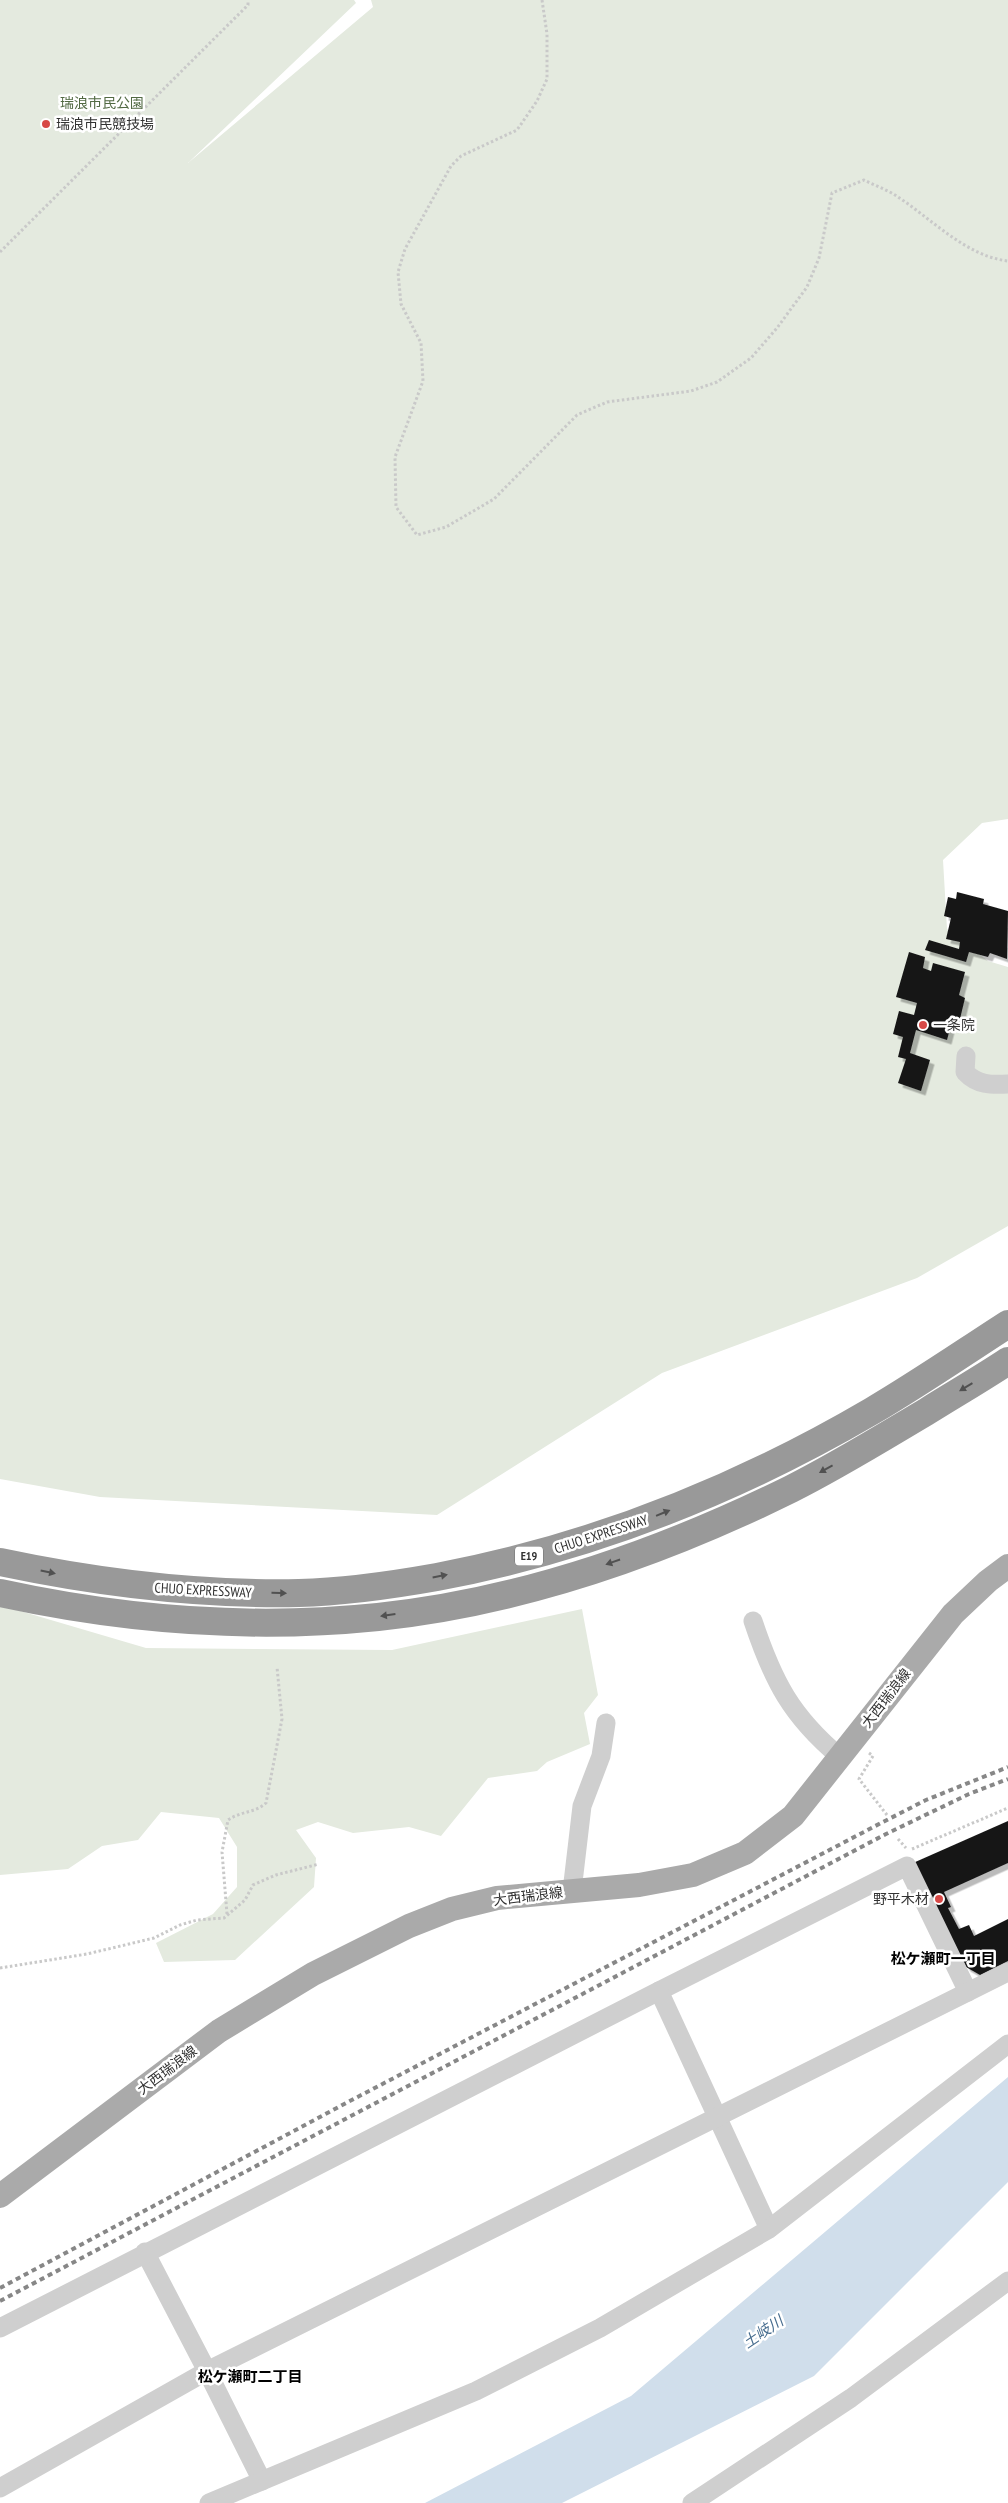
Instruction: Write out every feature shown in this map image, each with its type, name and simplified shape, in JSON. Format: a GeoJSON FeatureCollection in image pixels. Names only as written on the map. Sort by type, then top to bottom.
{"type":"FeatureCollection","features":[{"type":"Feature","properties":{"kind":"highway","name":"CHUO EXPRESSWAY"},"geometry":{"type":"LineString","coordinates":[[0,1562],[57,1574],[126,1584],[208,1592],[282,1593],[393,1585],[496,1566],[599,1536],[663,1513],[727,1486],[873,1411],[1008,1324]]}},
{"type":"Feature","properties":{"kind":"highway","name":"CHUO EXPRESSWAY"},"geometry":{"type":"LineString","coordinates":[[0,1593],[51,1604],[123,1615],[196,1622],[305,1622],[378,1617],[451,1606],[522,1590],[651,1549],[709,1526],[792,1488],[888,1434],[1008,1361]]}},
{"type":"Feature","properties":{"kind":"main road","name":"大西瑞浪線"},"geometry":{"type":"LineString","coordinates":[[0,2196],[219,2031],[313,1974],[409,1926],[452,1909],[497,1898],[639,1885],[693,1875],[745,1853],[793,1816],[953,1614],[988,1581],[1008,1566]]}},
{"type":"Feature","properties":{"kind":"street"},"geometry":{"type":"LineString","coordinates":[[966,1056],[965,1072],[969,1076],[979,1082],[1008,1084]]}},
{"type":"Feature","properties":{"kind":"street"},"geometry":{"type":"LineString","coordinates":[[753,1621],[767,1663],[788,1702],[816,1734],[847,1748]]}},
{"type":"Feature","properties":{"kind":"street"},"geometry":{"type":"LineString","coordinates":[[572,1891],[582,1806],[600,1756],[606,1723]]}},
{"type":"Feature","properties":{"kind":"street"},"geometry":{"type":"LineString","coordinates":[[0,2328],[144,2252],[907,1866],[968,1992]]}},
{"type":"Feature","properties":{"kind":"street"},"geometry":{"type":"LineString","coordinates":[[0,2488],[207,2371],[1008,1972]]}},
{"type":"Feature","properties":{"kind":"street"},"geometry":{"type":"LineString","coordinates":[[659,1991],[716,2118],[769,2228]]}},
{"type":"Feature","properties":{"kind":"street"},"geometry":{"type":"LineString","coordinates":[[209,2503],[476,2391],[600,2328],[769,2228],[1008,2044]]}},
{"type":"Feature","properties":{"kind":"street"},"geometry":{"type":"LineString","coordinates":[[144,2252],[262,2481]]}},
{"type":"Feature","properties":{"kind":"street"},"geometry":{"type":"LineString","coordinates":[[692,2503],[851,2398],[1008,2281]]}},
{"type":"Feature","properties":{"kind":"path"},"geometry":{"type":"LineString","coordinates":[[0,252],[248,5],[248,0]]}},
{"type":"Feature","properties":{"kind":"path"},"geometry":{"type":"LineString","coordinates":[[542,0],[547,34],[548,79],[538,101],[517,130],[461,156],[451,166],[405,249],[398,272],[400,304],[422,343],[423,382],[395,457],[396,507],[417,535],[446,527],[494,498],[577,415],[607,402],[691,391],[716,382],[750,358],[777,328],[807,287],[818,258],[832,193],[864,180],[894,194],[942,230],[990,259],[1008,261]]}},
{"type":"Feature","properties":{"kind":"path"},"geometry":{"type":"LineString","coordinates":[[227,1914],[222,1852],[228,1820],[236,1814],[260,1809],[266,1803],[282,1719],[277,1667]]}},
{"type":"Feature","properties":{"kind":"path"},"geometry":{"type":"LineString","coordinates":[[847,1748],[873,1756],[859,1779],[886,1815]]}},
{"type":"Feature","properties":{"kind":"path"},"geometry":{"type":"LineString","coordinates":[[909,1851],[1008,1808]]}},
{"type":"Feature","properties":{"kind":"path"},"geometry":{"type":"LineString","coordinates":[[0,1968],[87,1954],[154,1938],[180,1925],[197,1920],[224,1918],[245,1900],[254,1885],[276,1875],[319,1864]]}},
{"type":"Feature","properties":{"kind":"green space","name":"瑞浪市民公園"},"geometry":{"type":"Polygon","coordinates":[[[0,0],[354,0],[356,3],[188,163],[373,7],[371,0],[1008,0],[1008,819],[982,823],[943,860],[947,929],[988,961],[1008,967],[1008,1226],[917,1278],[662,1373],[437,1515],[100,1497],[0,1479],[0,0]]]}},
{"type":"Feature","properties":{"kind":"green space"},"geometry":{"type":"Polygon","coordinates":[[[0,1605],[146,1648],[392,1650],[582,1609],[598,1695],[584,1713],[590,1744],[547,1762],[537,1771],[488,1778],[441,1836],[409,1827],[353,1833],[318,1822],[296,1830],[316,1858],[314,1887],[235,1960],[164,1962],[156,1943],[213,1914],[237,1887],[237,1847],[219,1818],[161,1812],[138,1840],[102,1846],[68,1869],[0,1875],[0,1605]]]}},
{"type":"Feature","properties":{"kind":"water","name":"土岐川"},"geometry":{"type":"Polygon","coordinates":[[[1008,2077],[1008,2182],[814,2376],[562,2503],[425,2503],[631,2396],[1008,2077]]]}},
{"type":"Feature","properties":{"kind":"building"},"geometry":{"type":"Polygon","coordinates":[[[957,892],[984,899],[983,904],[1008,911],[1007,959],[990,953],[988,957],[969,952],[966,962],[925,950],[929,940],[959,949],[960,942],[946,939],[951,918],[944,916],[948,897],[956,899],[957,892]]]}},
{"type":"Feature","properties":{"kind":"building","name":"一条院"},"geometry":{"type":"Polygon","coordinates":[[[909,952],[925,957],[923,968],[931,971],[933,963],[965,972],[959,995],[965,998],[960,1019],[953,1017],[947,1040],[916,1030],[910,1053],[930,1060],[921,1091],[898,1083],[906,1059],[898,1057],[903,1037],[893,1034],[899,1011],[914,1015],[917,1003],[896,997],[909,952]]]}},
{"type":"Feature","properties":{"kind":"building","name":"野平木材"},"geometry":{"type":"Polygon","coordinates":[[[1008,1821],[1008,1863],[944,1892],[951,1907],[948,1908],[959,1929],[969,1925],[974,1936],[1008,1919],[1008,1961],[980,1975],[966,1967],[913,1863],[1008,1821]]]}},
{"type":"Feature","properties":{"kind":"railway"},"geometry":{"type":"LineString","coordinates":[[0,2288],[348,2102],[881,1823],[926,1800],[1008,1767]]}},
{"type":"Feature","properties":{"kind":"railway"},"geometry":{"type":"LineString","coordinates":[[0,2301],[886,1834],[969,1794],[1008,1779]]}},
{"type":"Feature","properties":{"kind":"place","name":"瑞浪市民競技場"},"geometry":{"type":"Point","coordinates":[46,124]}},
{"type":"Feature","properties":{"kind":"place","name":"一条院"},"geometry":{"type":"Point","coordinates":[923,1025]}},
{"type":"Feature","properties":{"kind":"place","name":"野平木材"},"geometry":{"type":"Point","coordinates":[939,1899]}},
{"type":"Feature","properties":{"kind":"district","name":"松ケ瀬町一丁目"},"geometry":{"type":"Point","coordinates":[943,1959]}},
{"type":"Feature","properties":{"kind":"district","name":"松ケ瀬町二丁目"},"geometry":{"type":"Point","coordinates":[250,2377]}}]}
